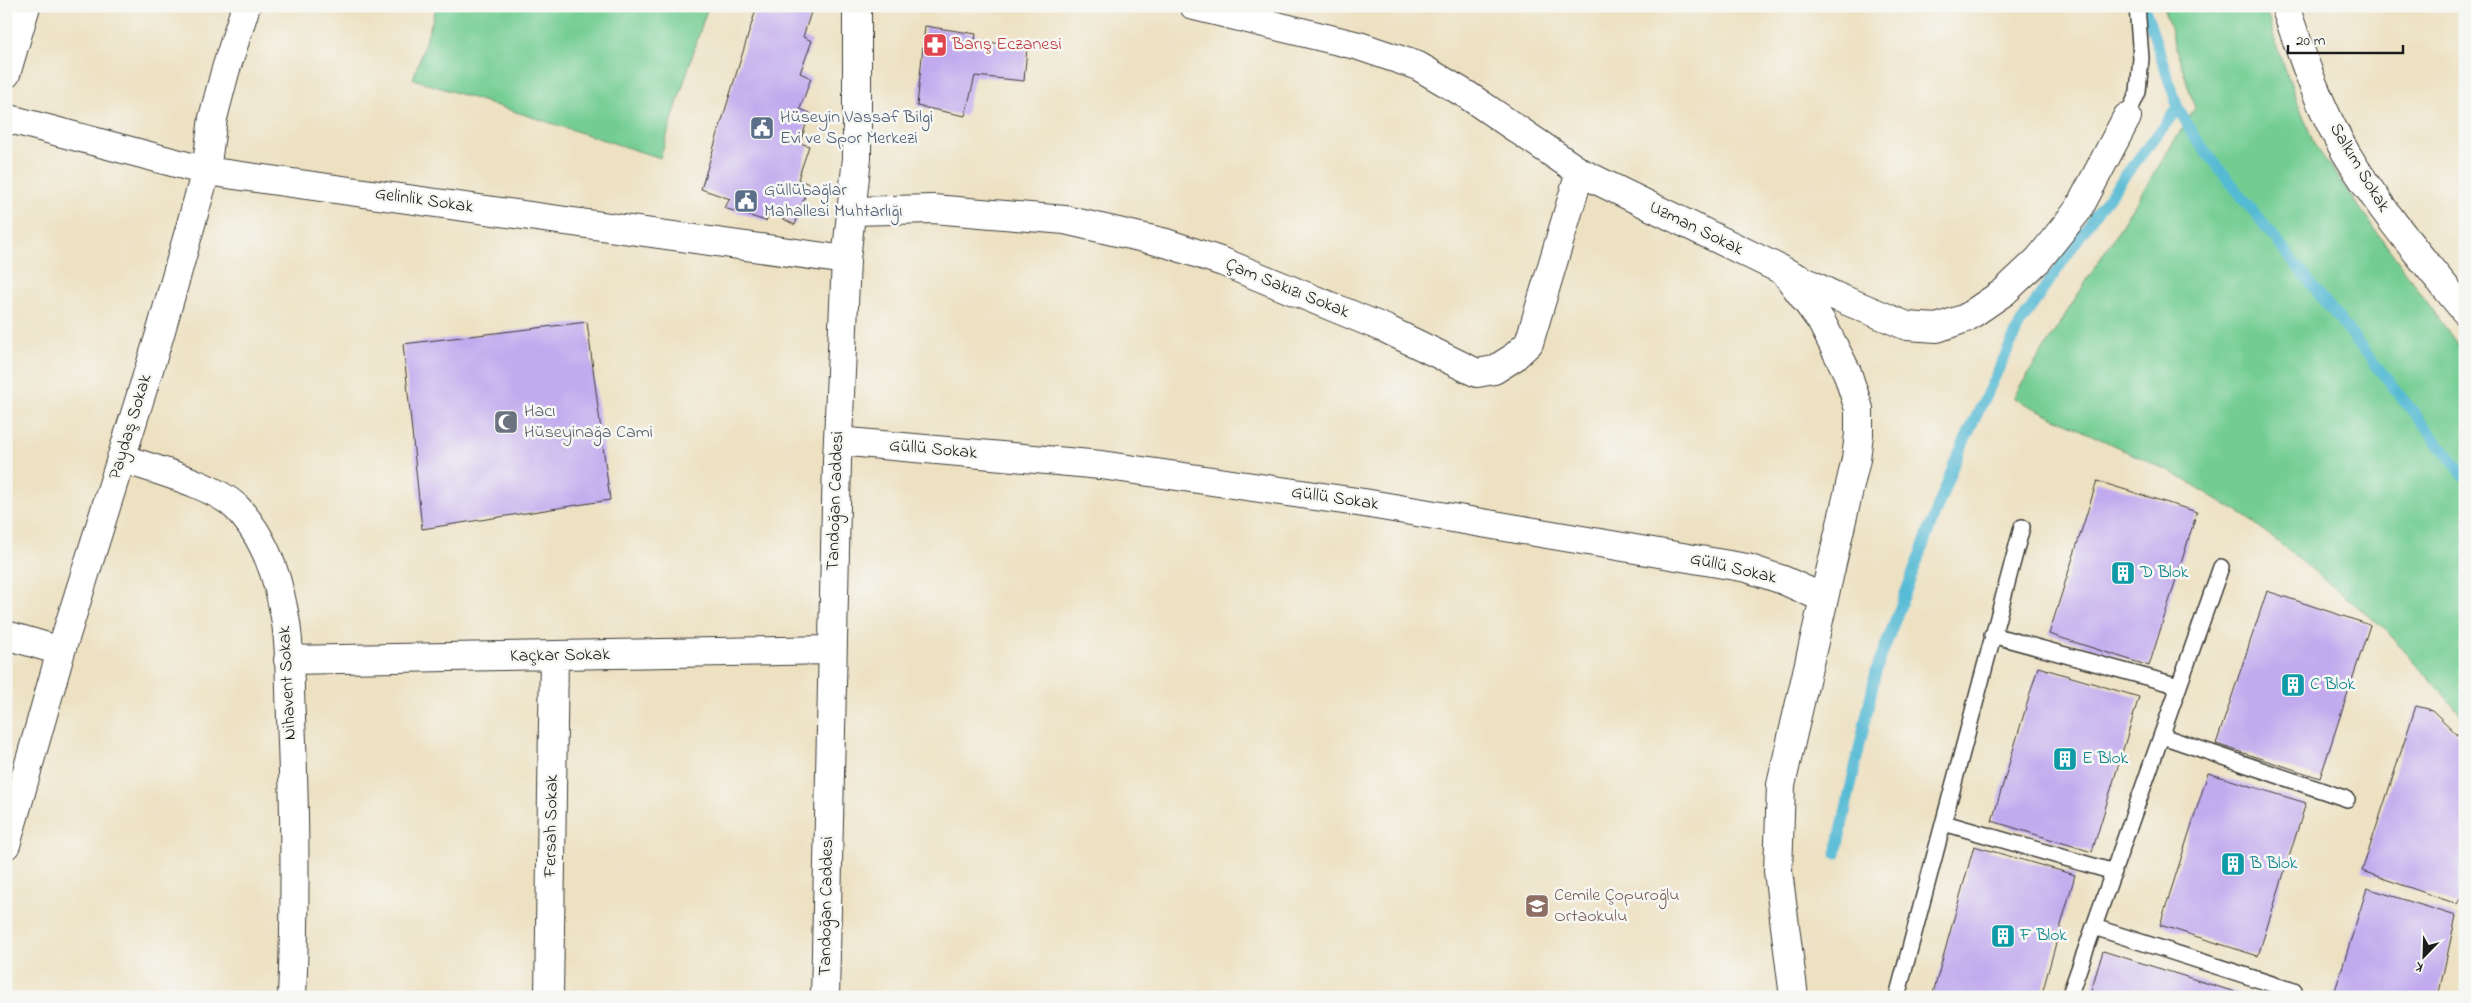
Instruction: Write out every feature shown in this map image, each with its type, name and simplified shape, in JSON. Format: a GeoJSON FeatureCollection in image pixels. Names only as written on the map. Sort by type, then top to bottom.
{"type":"FeatureCollection","features":[{"type":"Feature","properties":{"kind":"street"},"geometry":{"type":"LineString","coordinates":[[6,74],[26,6]]}},
{"type":"Feature","properties":{"kind":"street","name":"Paydaş Sokak"},"geometry":{"type":"LineString","coordinates":[[6,845],[61,652],[160,334],[206,171],[215,109],[224,72],[246,6]]}},
{"type":"Feature","properties":{"kind":"street","name":"Tandoğan Caddesi"},"geometry":{"type":"LineString","coordinates":[[825,997],[831,650],[846,260],[857,158],[857,6]]}},
{"type":"Feature","properties":{"kind":"street","name":"Uzman Sokak"},"geometry":{"type":"LineString","coordinates":[[1194,6],[1359,46],[1418,66],[1580,172],[1853,304],[1907,326],[1937,328],[1966,318],[2004,292],[2038,260],[2078,210],[2127,117]]}},
{"type":"Feature","properties":{"kind":"street","name":"Salkım Sokak"},"geometry":{"type":"LineString","coordinates":[[2285,6],[2318,97],[2346,153],[2399,232],[2465,311]]}},
{"type":"Feature","properties":{"kind":"street","name":"Gelinlik Sokak"},"geometry":{"type":"LineString","coordinates":[[6,118],[206,171],[846,260]]}},
{"type":"Feature","properties":{"kind":"street","name":"Çam Sakızı Sokak"},"geometry":{"type":"LineString","coordinates":[[851,211],[933,209],[1037,217],[1074,222],[1166,243],[1223,262],[1386,329],[1428,348],[1454,364],[1477,373],[1494,370],[1513,358],[1529,343],[1580,172]]}},
{"type":"Feature","properties":{"kind":"street"},"geometry":{"type":"LineString","coordinates":[[1783,271],[1830,336],[1847,372],[1859,409],[1860,434],[1856,460],[1781,785],[1778,872],[1794,997]]}},
{"type":"Feature","properties":{"kind":"street","name":"Güllü Sokak"},"geometry":{"type":"LineString","coordinates":[[838,441],[1101,465],[1364,503],[1747,568],[1792,583],[1823,598]]}},
{"type":"Feature","properties":{"kind":"street","name":"Nihavent Sokak"},"geometry":{"type":"LineString","coordinates":[[120,458],[208,490],[237,507],[260,538],[276,578],[284,609],[294,792],[296,914],[292,997]]}},
{"type":"Feature","properties":{"kind":"street"},"geometry":{"type":"LineString","coordinates":[[6,635],[61,652]]}},
{"type":"Feature","properties":{"kind":"street","name":"Kaçkar Sokak"},"geometry":{"type":"LineString","coordinates":[[288,660],[831,650]]}},
{"type":"Feature","properties":{"kind":"street","name":"Fersah Sokak"},"geometry":{"type":"LineString","coordinates":[[549,997],[554,656]]}},
{"type":"Feature","properties":{"kind":"lane"},"geometry":{"type":"LineString","coordinates":[[2127,117],[2138,92],[2141,58],[2137,6]]}},
{"type":"Feature","properties":{"kind":"lane"},"geometry":{"type":"LineString","coordinates":[[1897,997],[2022,527]]}},
{"type":"Feature","properties":{"kind":"lane"},"geometry":{"type":"LineString","coordinates":[[2069,997],[2221,567]]}},
{"type":"Feature","properties":{"kind":"lane"},"geometry":{"type":"LineString","coordinates":[[1992,635],[2179,686]]}},
{"type":"Feature","properties":{"kind":"lane"},"geometry":{"type":"LineString","coordinates":[[2162,736],[2347,799]]}},
{"type":"Feature","properties":{"kind":"lane"},"geometry":{"type":"LineString","coordinates":[[1944,823],[2114,872]]}},
{"type":"Feature","properties":{"kind":"lane"},"geometry":{"type":"LineString","coordinates":[[2094,927],[2294,991]]}},
{"type":"Feature","properties":{"kind":"green space"},"geometry":{"type":"Polygon","coordinates":[[[437,6],[708,6],[660,158],[413,79],[437,6]]]}},
{"type":"Feature","properties":{"kind":"green space"},"geometry":{"type":"Polygon","coordinates":[[[2163,6],[2265,6],[2277,48],[2314,144],[2465,355],[2465,719],[2383,627],[2248,518],[2177,475],[2013,398],[2195,108],[2163,6]]]}},
{"type":"Feature","properties":{"kind":"building","name":"Hüseyin Vassaf Bilgi Evi ve Spor Merkezi"},"geometry":{"type":"Polygon","coordinates":[[[757,6],[813,6],[803,37],[812,41],[800,73],[811,78],[800,109],[810,113],[800,143],[809,146],[798,179],[809,184],[795,225],[770,212],[766,221],[724,208],[730,199],[701,189],[757,6]]]}},
{"type":"Feature","properties":{"kind":"building"},"geometry":{"type":"Polygon","coordinates":[[[925,26],[976,34],[975,40],[1027,48],[1024,81],[975,76],[965,116],[917,106],[925,26]]]}},
{"type":"Feature","properties":{"kind":"building","name":"Hacı Hüseyinağa Cami"},"geometry":{"type":"Polygon","coordinates":[[[587,322],[610,500],[422,529],[403,344],[587,322]]]}},
{"type":"Feature","properties":{"kind":"building","name":"D Blok"},"geometry":{"type":"Polygon","coordinates":[[[2097,481],[2197,512],[2149,666],[2049,634],[2097,481]]]}},
{"type":"Feature","properties":{"kind":"building","name":"C Blok"},"geometry":{"type":"Polygon","coordinates":[[[2267,591],[2370,625],[2320,778],[2216,744],[2267,591]]]}},
{"type":"Feature","properties":{"kind":"building","name":"E Blok"},"geometry":{"type":"Polygon","coordinates":[[[2038,667],[2139,697],[2092,852],[1992,821],[2038,667]]]}},
{"type":"Feature","properties":{"kind":"building"},"geometry":{"type":"Polygon","coordinates":[[[2416,706],[2432,710],[2465,742],[2465,891],[2457,904],[2362,871],[2416,706]]]}},
{"type":"Feature","properties":{"kind":"building","name":"B Blok"},"geometry":{"type":"Polygon","coordinates":[[[2208,773],[2306,803],[2258,956],[2160,925],[2208,773]]]}},
{"type":"Feature","properties":{"kind":"building","name":"F Blok"},"geometry":{"type":"Polygon","coordinates":[[[1974,846],[2075,875],[2041,997],[1932,997],[1974,846]]]}},
{"type":"Feature","properties":{"kind":"building"},"geometry":{"type":"Polygon","coordinates":[[[2367,888],[2456,916],[2438,997],[2333,997],[2367,888]]]}},
{"type":"Feature","properties":{"kind":"building"},"geometry":{"type":"Polygon","coordinates":[[[2103,951],[2248,996],[2248,997],[2089,997],[2103,951]]]}},
{"type":"Feature","properties":{"kind":"waterway"},"geometry":{"type":"LineString","coordinates":[[2144,6],[2178,108],[2195,138],[2465,477]]}},
{"type":"Feature","properties":{"kind":"waterway"},"geometry":{"type":"LineString","coordinates":[[1836,854],[1876,671],[1955,461],[2020,324],[2096,213],[2178,108]]}},
{"type":"Feature","properties":{"kind":"place","name":"Barış Eczanesi"},"geometry":{"type":"Point","coordinates":[935,45]}},
{"type":"Feature","properties":{"kind":"place","name":"Hüseyin Vassaf Bilgi Evi ve Spor Merkezi"},"geometry":{"type":"Point","coordinates":[762,128]}},
{"type":"Feature","properties":{"kind":"place","name":"Güllübağlar Mahallesi Muhtarlığı"},"geometry":{"type":"Point","coordinates":[746,201]}},
{"type":"Feature","properties":{"kind":"place","name":"Hacı Hüseyinağa Cami"},"geometry":{"type":"Point","coordinates":[506,422]}},
{"type":"Feature","properties":{"kind":"place","name":"D Blok"},"geometry":{"type":"Point","coordinates":[2123,573]}},
{"type":"Feature","properties":{"kind":"place","name":"C Blok"},"geometry":{"type":"Point","coordinates":[2293,685]}},
{"type":"Feature","properties":{"kind":"place","name":"E Blok"},"geometry":{"type":"Point","coordinates":[2065,759]}},
{"type":"Feature","properties":{"kind":"place","name":"B Blok"},"geometry":{"type":"Point","coordinates":[2233,864]}},
{"type":"Feature","properties":{"kind":"place","name":"Cemile Çopuroğlu Ortaokulu"},"geometry":{"type":"Point","coordinates":[1537,906]}},
{"type":"Feature","properties":{"kind":"place","name":"F Blok"},"geometry":{"type":"Point","coordinates":[2003,936]}}]}
